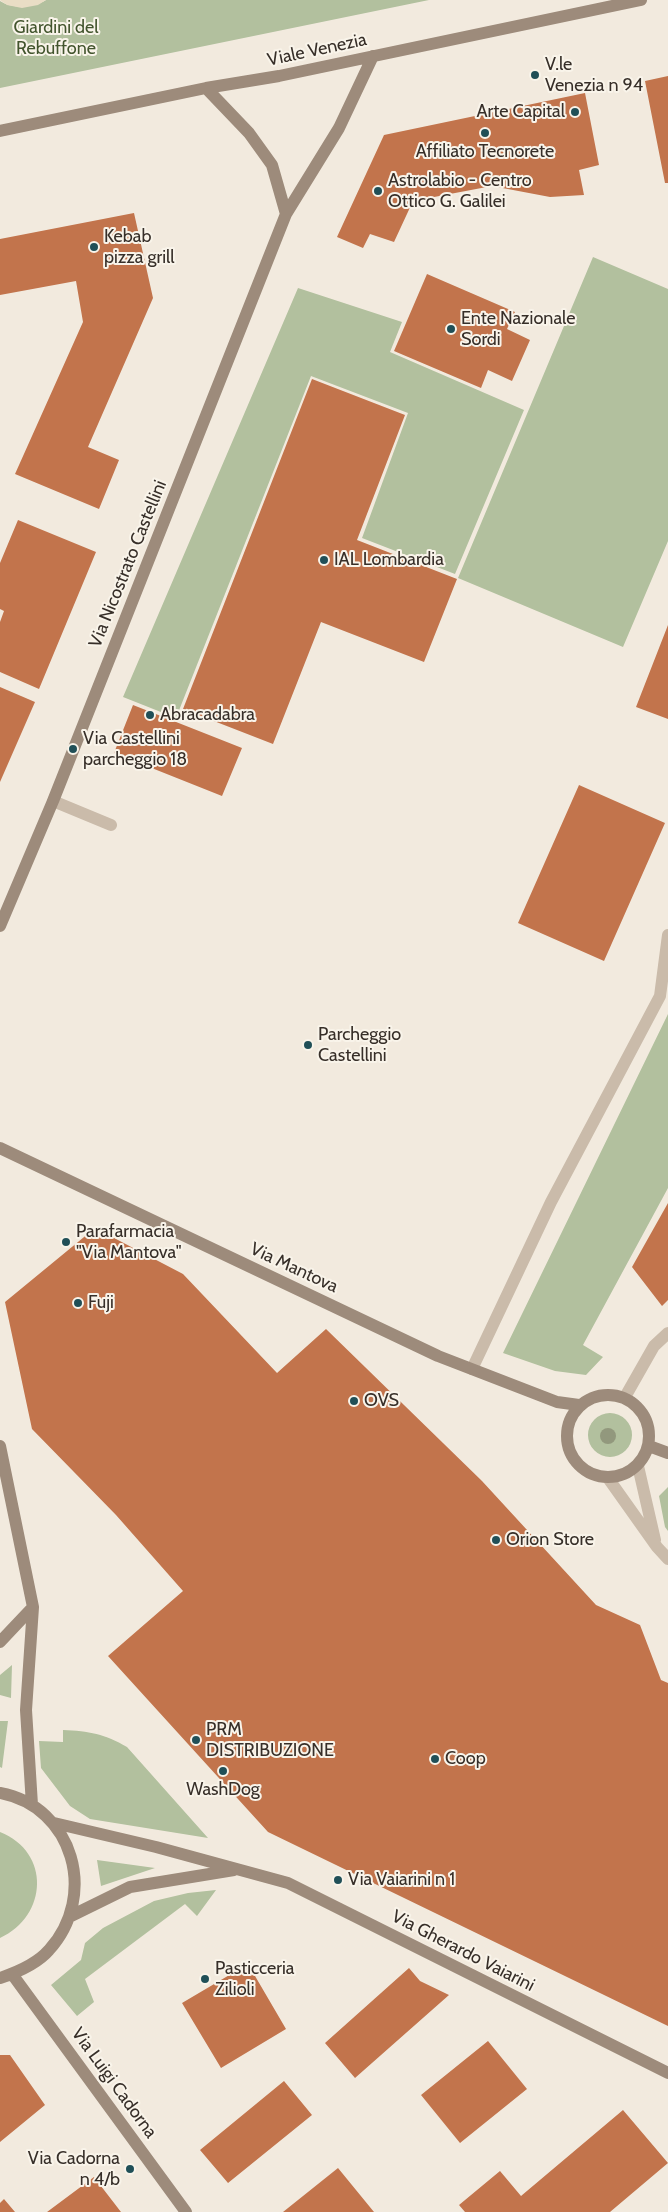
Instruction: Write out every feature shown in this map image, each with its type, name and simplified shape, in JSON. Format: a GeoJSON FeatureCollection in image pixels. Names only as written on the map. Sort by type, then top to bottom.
{"type":"FeatureCollection","features":[{"type":"Feature","properties":{"kind":"main road","name":"Viale Venezia"},"geometry":{"type":"LineString","coordinates":[[0,131],[641,0]]}},
{"type":"Feature","properties":{"kind":"main road","name":"Via Nicostrato Castellini"},"geometry":{"type":"LineString","coordinates":[[0,926],[53,801],[286,214],[339,128],[373,56]]}},
{"type":"Feature","properties":{"kind":"main road"},"geometry":{"type":"LineString","coordinates":[[206,88],[249,133],[272,165],[286,214]]}},
{"type":"Feature","properties":{"kind":"main road","name":"Via Mantova"},"geometry":{"type":"LineString","coordinates":[[0,1148],[438,1356],[557,1402],[579,1405]]}},
{"type":"Feature","properties":{"kind":"main road"},"geometry":{"type":"LineString","coordinates":[[609,1394],[625,1397],[637,1405],[646,1417],[650,1431],[649,1446],[645,1457],[638,1466],[624,1474],[608,1478],[592,1475],[578,1465],[570,1452],[566,1436],[570,1419],[579,1405],[593,1397],[609,1394]]}},
{"type":"Feature","properties":{"kind":"main road"},"geometry":{"type":"LineString","coordinates":[[0,1446],[32,1607],[26,1710],[32,1805]]}},
{"type":"Feature","properties":{"kind":"main road"},"geometry":{"type":"LineString","coordinates":[[649,1446],[668,1453]]}},
{"type":"Feature","properties":{"kind":"main road"},"geometry":{"type":"LineString","coordinates":[[0,1642],[32,1607]]}},
{"type":"Feature","properties":{"kind":"main road"},"geometry":{"type":"LineString","coordinates":[[0,1793],[11,1795],[32,1805],[54,1823],[67,1844],[74,1867],[76,1892],[71,1916],[61,1935],[48,1952],[31,1965],[6,1976]]}},
{"type":"Feature","properties":{"kind":"main road","name":"Via Gherardo Vaiarini"},"geometry":{"type":"LineString","coordinates":[[54,1823],[156,1847],[288,1883],[668,2073]]}},
{"type":"Feature","properties":{"kind":"main road","name":"Via Gherardo Vaiarini"},"geometry":{"type":"LineString","coordinates":[[71,1916],[130,1887],[239,1869]]}},
{"type":"Feature","properties":{"kind":"main road","name":"Via Luigi Cadorna"},"geometry":{"type":"LineString","coordinates":[[6,1976],[186,2212]]}},
{"type":"Feature","properties":{"kind":"street"},"geometry":{"type":"LineString","coordinates":[[53,801],[111,825]]}},
{"type":"Feature","properties":{"kind":"street"},"geometry":{"type":"LineString","coordinates":[[472,1369],[551,1202],[660,996],[668,935]]}},
{"type":"Feature","properties":{"kind":"street"},"geometry":{"type":"LineString","coordinates":[[625,1397],[654,1346],[668,1333]]}},
{"type":"Feature","properties":{"kind":"street"},"geometry":{"type":"LineString","coordinates":[[638,1466],[657,1547]]}},
{"type":"Feature","properties":{"kind":"street"},"geometry":{"type":"LineString","coordinates":[[608,1478],[657,1547],[668,1559]]}},
{"type":"Feature","properties":{"kind":"green space","name":"Giardini del Rebuffone"},"geometry":{"type":"Polygon","coordinates":[[[46,0],[429,0],[0,88],[0,1],[5,4],[23,7],[35,5],[46,0]]]}},
{"type":"Feature","properties":{"kind":"green space"},"geometry":{"type":"Polygon","coordinates":[[[593,257],[668,289],[668,541],[623,647],[458,578],[593,257]]]}},
{"type":"Feature","properties":{"kind":"green space"},"geometry":{"type":"Polygon","coordinates":[[[298,288],[402,322],[390,352],[524,410],[455,574],[362,538],[408,413],[311,376],[176,718],[123,697],[298,288]]]}},
{"type":"Feature","properties":{"kind":"green space"},"geometry":{"type":"Polygon","coordinates":[[[668,1014],[668,1188],[583,1345],[603,1357],[586,1375],[555,1371],[503,1353],[668,1014]]]}},
{"type":"Feature","properties":{"kind":"green space"},"geometry":{"type":"Polygon","coordinates":[[[610,1413],[622,1417],[628,1423],[632,1435],[628,1447],[622,1453],[610,1457],[598,1453],[592,1447],[588,1435],[592,1423],[598,1417],[610,1413]]]}},
{"type":"Feature","properties":{"kind":"green space"},"geometry":{"type":"Polygon","coordinates":[[[668,1487],[668,1531],[665,1527],[659,1496],[668,1487]]]}},
{"type":"Feature","properties":{"kind":"green space"},"geometry":{"type":"Polygon","coordinates":[[[12,1665],[11,1698],[0,1695],[0,1675],[12,1665]]]}},
{"type":"Feature","properties":{"kind":"green space"},"geometry":{"type":"Polygon","coordinates":[[[0,1721],[8,1721],[2,1768],[0,1767],[0,1721]]]}},
{"type":"Feature","properties":{"kind":"green space"},"geometry":{"type":"Polygon","coordinates":[[[63,1730],[96,1734],[127,1747],[208,1838],[90,1819],[70,1806],[41,1768],[39,1741],[63,1742],[63,1730]]]}},
{"type":"Feature","properties":{"kind":"green space"},"geometry":{"type":"Polygon","coordinates":[[[0,1832],[17,1841],[28,1854],[35,1869],[37,1884],[35,1900],[27,1915],[16,1928],[0,1938],[0,1832]]]}},
{"type":"Feature","properties":{"kind":"green space"},"geometry":{"type":"Polygon","coordinates":[[[97,1860],[155,1868],[101,1886],[97,1860]]]}},
{"type":"Feature","properties":{"kind":"green space"},"geometry":{"type":"Polygon","coordinates":[[[216,1890],[197,1916],[185,1904],[85,1979],[94,2002],[77,2016],[51,1985],[81,1960],[85,1943],[103,1928],[154,1901],[188,1893],[216,1890]]]}},
{"type":"Feature","properties":{"kind":"shaded area"},"geometry":{"type":"Polygon","coordinates":[[[0,0],[46,0],[38,5],[22,8],[7,5],[0,0]]]}},
{"type":"Feature","properties":{"kind":"building"},"geometry":{"type":"Polygon","coordinates":[[[668,76],[668,183],[665,183],[645,81],[668,76]]]}},
{"type":"Feature","properties":{"kind":"building"},"geometry":{"type":"Polygon","coordinates":[[[585,93],[599,165],[579,170],[584,195],[550,197],[492,186],[413,201],[394,242],[370,234],[363,248],[337,237],[384,135],[585,93]]]}},
{"type":"Feature","properties":{"kind":"building"},"geometry":{"type":"Polygon","coordinates":[[[134,213],[153,298],[88,447],[119,460],[99,509],[15,474],[83,322],[76,281],[0,295],[0,239],[134,213]]]}},
{"type":"Feature","properties":{"kind":"building"},"geometry":{"type":"Polygon","coordinates":[[[427,274],[515,312],[507,329],[530,340],[512,381],[488,370],[481,388],[394,351],[427,274]]]}},
{"type":"Feature","properties":{"kind":"building","name":"IAL Lombardia"},"geometry":{"type":"Polygon","coordinates":[[[312,379],[405,415],[357,540],[457,579],[424,662],[321,622],[273,744],[183,709],[312,379]]]}},
{"type":"Feature","properties":{"kind":"building"},"geometry":{"type":"Polygon","coordinates":[[[18,520],[96,552],[39,689],[0,672],[0,622],[4,611],[0,609],[0,563],[18,520]]]}},
{"type":"Feature","properties":{"kind":"building"},"geometry":{"type":"Polygon","coordinates":[[[668,625],[668,719],[636,707],[668,625]]]}},
{"type":"Feature","properties":{"kind":"building"},"geometry":{"type":"Polygon","coordinates":[[[0,687],[35,702],[0,782],[0,687]]]}},
{"type":"Feature","properties":{"kind":"building"},"geometry":{"type":"Polygon","coordinates":[[[133,705],[242,748],[222,796],[114,753],[133,705]]]}},
{"type":"Feature","properties":{"kind":"building"},"geometry":{"type":"Polygon","coordinates":[[[579,785],[665,823],[604,961],[518,923],[579,785]]]}},
{"type":"Feature","properties":{"kind":"building"},"geometry":{"type":"Polygon","coordinates":[[[668,1203],[668,1300],[662,1306],[632,1267],[668,1203]]]}},
{"type":"Feature","properties":{"kind":"building"},"geometry":{"type":"Polygon","coordinates":[[[95,1228],[183,1274],[277,1373],[326,1329],[482,1481],[596,1605],[640,1625],[661,1680],[668,1683],[668,2026],[268,1832],[108,1656],[183,1591],[116,1515],[32,1429],[5,1302],[95,1228]]]}},
{"type":"Feature","properties":{"kind":"building"},"geometry":{"type":"Polygon","coordinates":[[[248,1964],[286,2029],[221,2068],[182,2003],[248,1964]]]}},
{"type":"Feature","properties":{"kind":"building"},"geometry":{"type":"Polygon","coordinates":[[[409,1968],[420,1981],[449,1995],[355,2078],[325,2043],[409,1968]]]}},
{"type":"Feature","properties":{"kind":"building"},"geometry":{"type":"Polygon","coordinates":[[[488,2041],[527,2089],[460,2143],[421,2095],[488,2041]]]}},
{"type":"Feature","properties":{"kind":"building"},"geometry":{"type":"Polygon","coordinates":[[[0,2055],[10,2055],[45,2105],[0,2142],[0,2055]]]}},
{"type":"Feature","properties":{"kind":"building"},"geometry":{"type":"Polygon","coordinates":[[[284,2081],[312,2115],[228,2183],[200,2150],[284,2081]]]}},
{"type":"Feature","properties":{"kind":"building"},"geometry":{"type":"Polygon","coordinates":[[[623,2110],[668,2163],[610,2212],[465,2212],[459,2205],[500,2171],[521,2196],[623,2110]]]}},
{"type":"Feature","properties":{"kind":"building"},"geometry":{"type":"Polygon","coordinates":[[[338,2168],[374,2212],[283,2212],[338,2168]]]}},
{"type":"Feature","properties":{"kind":"building"},"geometry":{"type":"Polygon","coordinates":[[[94,2177],[121,2212],[47,2212],[94,2177]]]}},
{"type":"Feature","properties":{"kind":"building"},"geometry":{"type":"Polygon","coordinates":[[[4,2199],[15,2212],[0,2212],[0,2203],[4,2199]]]}},
{"type":"Feature","properties":{"kind":"place","name":"V.le Venezia n 94"},"geometry":{"type":"Point","coordinates":[535,75]}},
{"type":"Feature","properties":{"kind":"place","name":"Arte Capital"},"geometry":{"type":"Point","coordinates":[575,112]}},
{"type":"Feature","properties":{"kind":"place","name":"Affiliato Tecnorete"},"geometry":{"type":"Point","coordinates":[485,133]}},
{"type":"Feature","properties":{"kind":"place","name":"Astrolabio - Centro Ottico G. Galilei"},"geometry":{"type":"Point","coordinates":[378,191]}},
{"type":"Feature","properties":{"kind":"place","name":"Kebab pizza grill"},"geometry":{"type":"Point","coordinates":[94,247]}},
{"type":"Feature","properties":{"kind":"place","name":"Ente Nazionale Sordi"},"geometry":{"type":"Point","coordinates":[451,329]}},
{"type":"Feature","properties":{"kind":"place","name":"IAL Lombardia"},"geometry":{"type":"Point","coordinates":[324,560]}},
{"type":"Feature","properties":{"kind":"place","name":"Abracadabra"},"geometry":{"type":"Point","coordinates":[150,715]}},
{"type":"Feature","properties":{"kind":"place","name":"Via Castellini parcheggio 18"},"geometry":{"type":"Point","coordinates":[73,749]}},
{"type":"Feature","properties":{"kind":"place","name":"Parcheggio Castellini"},"geometry":{"type":"Point","coordinates":[308,1045]}},
{"type":"Feature","properties":{"kind":"place","name":"Parafarmacia \"Via Mantova\""},"geometry":{"type":"Point","coordinates":[66,1242]}},
{"type":"Feature","properties":{"kind":"place","name":"Fuji"},"geometry":{"type":"Point","coordinates":[78,1303]}},
{"type":"Feature","properties":{"kind":"place","name":"OVS"},"geometry":{"type":"Point","coordinates":[354,1401]}},
{"type":"Feature","properties":{"kind":"place","name":"Orion Store"},"geometry":{"type":"Point","coordinates":[496,1540]}},
{"type":"Feature","properties":{"kind":"place","name":"PRM DISTRIBUZIONE"},"geometry":{"type":"Point","coordinates":[196,1740]}},
{"type":"Feature","properties":{"kind":"place","name":"Coop"},"geometry":{"type":"Point","coordinates":[435,1759]}},
{"type":"Feature","properties":{"kind":"place","name":"WashDog"},"geometry":{"type":"Point","coordinates":[223,1771]}},
{"type":"Feature","properties":{"kind":"place","name":"Via Vaiarini n 1"},"geometry":{"type":"Point","coordinates":[338,1880]}},
{"type":"Feature","properties":{"kind":"place","name":"Pasticceria Zilioli"},"geometry":{"type":"Point","coordinates":[205,1979]}},
{"type":"Feature","properties":{"kind":"place","name":"Via Cadorna n 4/b"},"geometry":{"type":"Point","coordinates":[130,2169]}}]}
